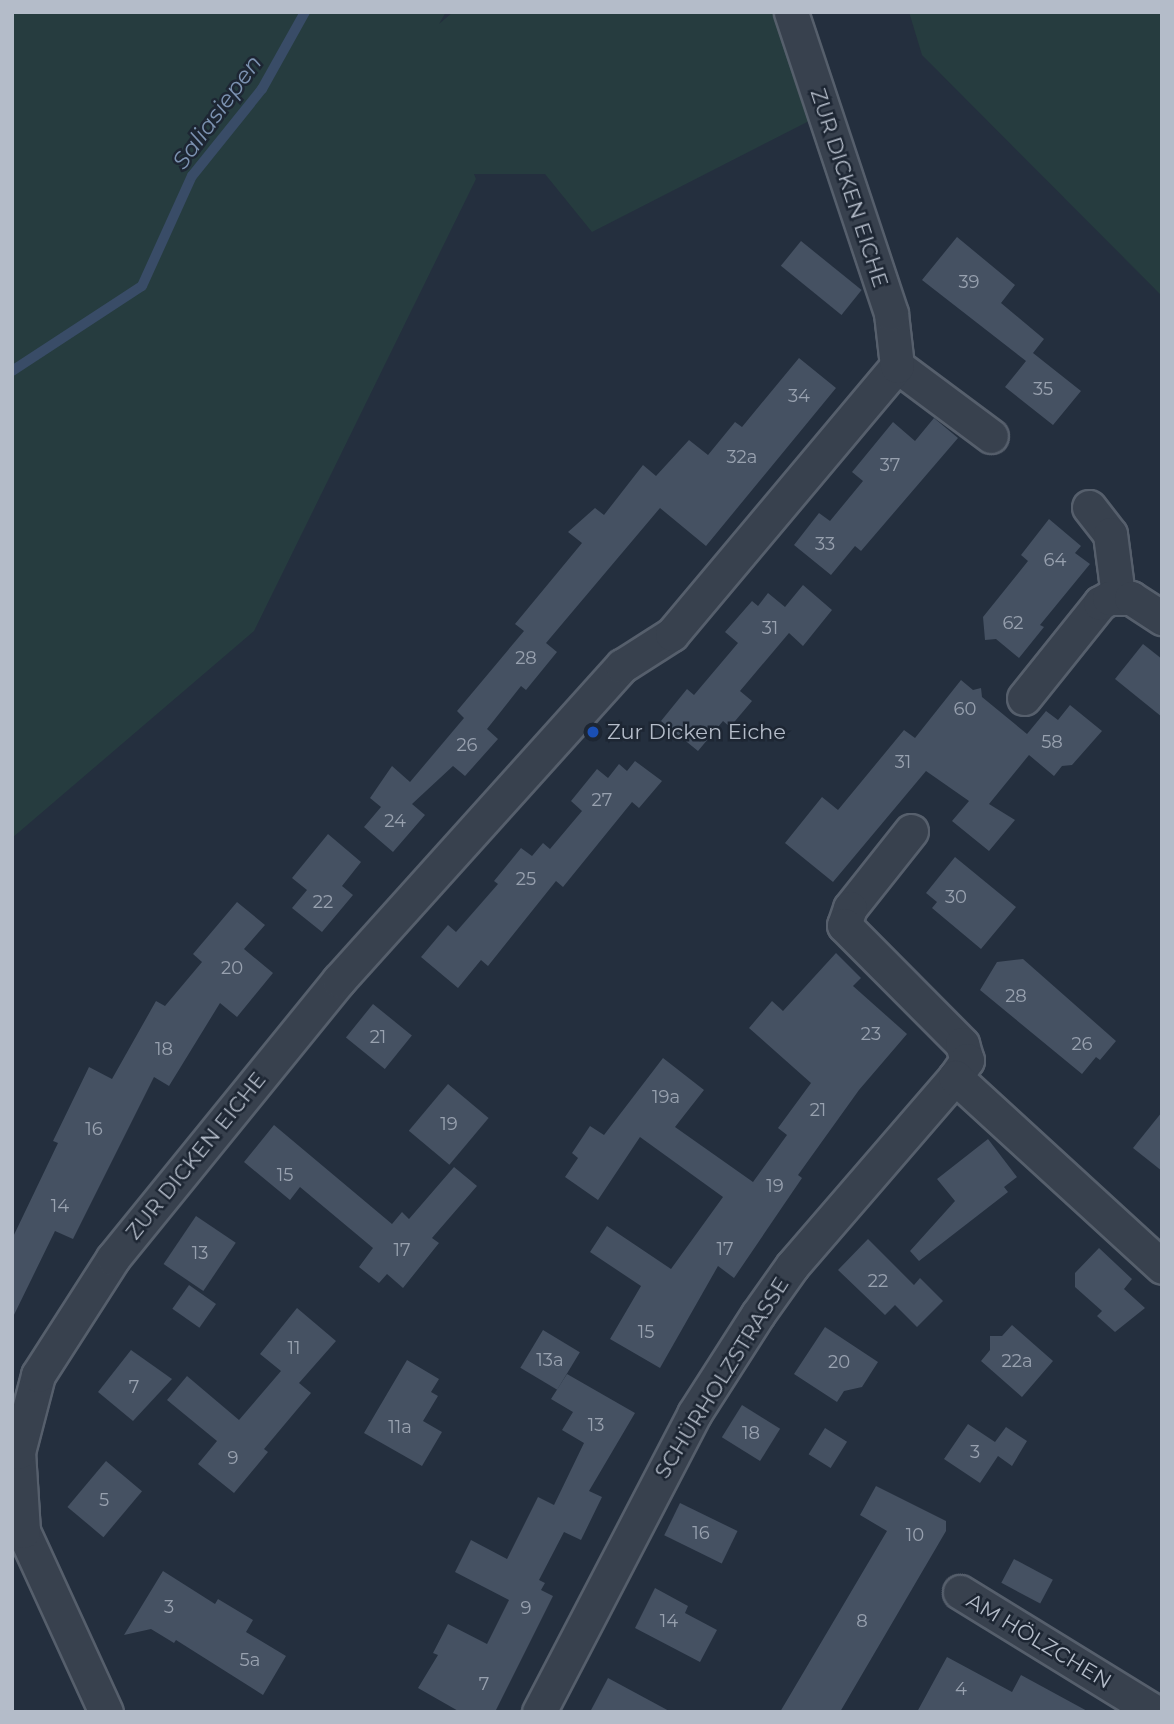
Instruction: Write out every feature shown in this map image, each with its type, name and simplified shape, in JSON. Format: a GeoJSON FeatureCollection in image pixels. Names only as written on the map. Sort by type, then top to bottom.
{"type":"FeatureCollection","features":[{"type":"Feature","properties":{"kind":"street","name":"ZUR DICKEN EICHE"},"geometry":{"type":"LineString","coordinates":[[106,1712],[18,1525],[18,1452],[38,1375],[113,1258],[339,980],[622,666],[672,634],[897,366],[891,313],[791,12]]}},
{"type":"Feature","properties":{"kind":"street"},"geometry":{"type":"LineString","coordinates":[[897,366],[991,436]]}},
{"type":"Feature","properties":{"kind":"street"},"geometry":{"type":"LineString","coordinates":[[1089,507],[1110,534],[1118,596]]}},
{"type":"Feature","properties":{"kind":"street"},"geometry":{"type":"LineString","coordinates":[[1024,698],[1100,603],[1118,596],[1131,598],[1162,618]]}},
{"type":"Feature","properties":{"kind":"street","name":"SCHÜRHOLZSTRASSE"},"geometry":{"type":"LineString","coordinates":[[539,1712],[694,1414],[758,1314],[792,1265],[967,1060],[962,1044],[844,925],[850,908],[911,831]]}},
{"type":"Feature","properties":{"kind":"street"},"geometry":{"type":"LineString","coordinates":[[954,1077],[1112,1218],[1156,1250]]}},
{"type":"Feature","properties":{"kind":"street","name":"AM HÖLZCHEN"},"geometry":{"type":"LineString","coordinates":[[960,1592],[1155,1712]]}},
{"type":"Feature","properties":{"kind":"green space"},"geometry":{"type":"Polygon","coordinates":[[[12,12],[446,12],[439,24],[453,12],[773,12],[815,118],[592,232],[545,174],[474,174],[476,179],[254,631],[12,838],[12,12]]]}},
{"type":"Feature","properties":{"kind":"green space"},"geometry":{"type":"Polygon","coordinates":[[[909,12],[1162,12],[1162,296],[922,55],[909,12]]]}},
{"type":"Feature","properties":{"kind":"building"},"geometry":{"type":"Polygon","coordinates":[[[957,237],[1015,285],[1001,303],[1044,339],[1033,353],[1081,391],[1053,425],[1005,387],[1026,361],[922,280],[957,237]]]}},
{"type":"Feature","properties":{"kind":"building"},"geometry":{"type":"Polygon","coordinates":[[[801,241],[862,290],[841,315],[781,266],[801,241]]]}},
{"type":"Feature","properties":{"kind":"building"},"geometry":{"type":"Polygon","coordinates":[[[799,358],[836,388],[706,546],[660,508],[546,643],[557,652],[526,690],[521,686],[487,729],[498,739],[465,776],[453,766],[412,804],[425,815],[393,852],[364,827],[381,807],[370,798],[392,766],[410,782],[464,718],[457,711],[524,631],[515,624],[582,543],[568,532],[595,508],[604,515],[643,465],[656,476],[689,440],[708,455],[735,422],[742,427],[799,358]]]}},
{"type":"Feature","properties":{"kind":"building"},"geometry":{"type":"Polygon","coordinates":[[[934,418],[958,438],[861,551],[855,546],[831,575],[794,545],[819,513],[830,521],[863,481],[852,472],[893,422],[915,441],[934,418]]]}},
{"type":"Feature","properties":{"kind":"building"},"geometry":{"type":"Polygon","coordinates":[[[1049,519],[1081,546],[1075,553],[1090,564],[1040,625],[1044,627],[1019,658],[996,639],[985,640],[983,617],[1028,561],[1021,555],[1049,519]]]}},
{"type":"Feature","properties":{"kind":"building"},"geometry":{"type":"Polygon","coordinates":[[[803,585],[832,610],[803,646],[789,633],[740,691],[752,701],[730,727],[723,721],[698,751],[661,721],[687,689],[694,695],[738,643],[725,632],[752,601],[758,606],[768,593],[785,607],[803,585]]]}},
{"type":"Feature","properties":{"kind":"building"},"geometry":{"type":"Polygon","coordinates":[[[1143,644],[1162,659],[1162,717],[1115,679],[1143,644]]]}},
{"type":"Feature","properties":{"kind":"building"},"geometry":{"type":"Polygon","coordinates":[[[961,680],[973,690],[981,688],[982,697],[1027,734],[1046,711],[1058,720],[1070,705],[1102,731],[1072,765],[1062,766],[1054,776],[1029,755],[989,804],[1015,820],[989,851],[952,821],[969,801],[926,771],[833,882],[785,843],[822,797],[838,810],[904,730],[915,738],[961,680]]]}},
{"type":"Feature","properties":{"kind":"building"},"geometry":{"type":"Polygon","coordinates":[[[635,761],[662,781],[639,808],[632,802],[563,887],[556,881],[488,966],[481,960],[458,988],[421,957],[448,925],[456,932],[498,884],[494,881],[521,848],[532,856],[543,843],[550,849],[582,811],[571,801],[597,769],[608,778],[619,764],[627,771],[635,761]]]}},
{"type":"Feature","properties":{"kind":"building"},"geometry":{"type":"Polygon","coordinates":[[[328,834],[361,862],[342,886],[353,895],[322,932],[292,908],[307,890],[292,878],[328,834]]]}},
{"type":"Feature","properties":{"kind":"building"},"geometry":{"type":"Polygon","coordinates":[[[955,857],[1016,907],[981,949],[932,908],[937,902],[926,893],[955,857]]]}},
{"type":"Feature","properties":{"kind":"building"},"geometry":{"type":"Polygon","coordinates":[[[237,902],[265,925],[244,949],[273,973],[237,1017],[220,1003],[169,1086],[154,1077],[73,1239],[55,1231],[12,1319],[12,1239],[58,1143],[53,1141],[89,1067],[112,1079],[156,1001],[165,1006],[202,962],[193,954],[237,902]]]}},
{"type":"Feature","properties":{"kind":"building"},"geometry":{"type":"Polygon","coordinates":[[[836,953],[861,978],[853,986],[907,1034],[859,1090],[798,1175],[802,1178],[734,1278],[718,1266],[660,1368],[610,1339],[641,1286],[590,1252],[607,1226],[671,1269],[723,1197],[640,1137],[598,1200],[565,1177],[578,1158],[572,1153],[590,1126],[604,1135],[663,1058],[704,1090],[675,1127],[753,1182],[787,1135],[778,1128],[811,1083],[749,1028],[772,1001],[783,1011],[836,953]]]}},
{"type":"Feature","properties":{"kind":"building"},"geometry":{"type":"Polygon","coordinates":[[[1023,959],[1116,1041],[1100,1060],[1096,1057],[1082,1074],[980,990],[997,962],[1023,959]]]}},
{"type":"Feature","properties":{"kind":"building"},"geometry":{"type":"Polygon","coordinates":[[[373,1004],[412,1035],[385,1069],[346,1037],[373,1004]]]}},
{"type":"Feature","properties":{"kind":"building"},"geometry":{"type":"Polygon","coordinates":[[[448,1084],[489,1118],[449,1165],[409,1131],[448,1084]]]}},
{"type":"Feature","properties":{"kind":"building"},"geometry":{"type":"Polygon","coordinates":[[[1162,1112],[1162,1171],[1133,1148],[1162,1112]]]}},
{"type":"Feature","properties":{"kind":"building"},"geometry":{"type":"Polygon","coordinates":[[[274,1125],[392,1224],[402,1212],[409,1219],[454,1167],[477,1186],[432,1238],[439,1243],[403,1288],[387,1274],[379,1283],[359,1267],[373,1248],[300,1187],[290,1200],[244,1162],[274,1125]]]}},
{"type":"Feature","properties":{"kind":"building"},"geometry":{"type":"Polygon","coordinates":[[[988,1139],[1017,1177],[1004,1187],[1008,1192],[919,1261],[910,1251],[955,1201],[937,1179],[988,1139]]]}},
{"type":"Feature","properties":{"kind":"building"},"geometry":{"type":"Polygon","coordinates":[[[196,1216],[236,1243],[203,1291],[164,1264],[196,1216]]]}},
{"type":"Feature","properties":{"kind":"building"},"geometry":{"type":"Polygon","coordinates":[[[868,1239],[914,1285],[920,1278],[943,1301],[917,1327],[895,1305],[885,1315],[838,1270],[868,1239]]]}},
{"type":"Feature","properties":{"kind":"building"},"geometry":{"type":"Polygon","coordinates":[[[1099,1248],[1132,1279],[1124,1289],[1145,1308],[1115,1332],[1097,1316],[1102,1311],[1075,1287],[1075,1273],[1099,1248]]]}},
{"type":"Feature","properties":{"kind":"building"},"geometry":{"type":"Polygon","coordinates":[[[189,1285],[216,1304],[199,1328],[172,1309],[189,1285]]]}},
{"type":"Feature","properties":{"kind":"building"},"geometry":{"type":"Polygon","coordinates":[[[297,1308],[336,1341],[299,1383],[311,1393],[264,1449],[268,1452],[234,1493],[198,1464],[217,1441],[167,1400],[187,1376],[239,1420],[281,1371],[260,1354],[297,1308]]]}},
{"type":"Feature","properties":{"kind":"building"},"geometry":{"type":"Polygon","coordinates":[[[1012,1325],[1053,1361],[1022,1397],[981,1361],[990,1350],[990,1336],[1002,1336],[1012,1325]]]}},
{"type":"Feature","properties":{"kind":"building"},"geometry":{"type":"Polygon","coordinates":[[[825,1327],[878,1362],[862,1387],[844,1391],[837,1402],[794,1374],[825,1327]]]}},
{"type":"Feature","properties":{"kind":"building"},"geometry":{"type":"Polygon","coordinates":[[[543,1330],[580,1352],[557,1390],[520,1368],[543,1330]]]}},
{"type":"Feature","properties":{"kind":"building"},"geometry":{"type":"Polygon","coordinates":[[[131,1350],[172,1379],[133,1421],[98,1392],[131,1350]]]}},
{"type":"Feature","properties":{"kind":"building"},"geometry":{"type":"Polygon","coordinates":[[[407,1360],[439,1379],[431,1392],[438,1396],[423,1421],[442,1432],[422,1466],[364,1433],[407,1360]]]}},
{"type":"Feature","properties":{"kind":"building"},"geometry":{"type":"Polygon","coordinates":[[[567,1374],[635,1413],[589,1491],[602,1497],[581,1540],[564,1532],[539,1580],[545,1583],[541,1590],[553,1596],[495,1712],[460,1712],[418,1688],[438,1655],[433,1653],[448,1624],[487,1644],[509,1600],[455,1572],[471,1540],[507,1559],[538,1497],[554,1505],[584,1443],[562,1430],[573,1412],[551,1399],[567,1374]]]}},
{"type":"Feature","properties":{"kind":"building"},"geometry":{"type":"Polygon","coordinates":[[[742,1405],[780,1429],[760,1461],[722,1437],[742,1405]]]}},
{"type":"Feature","properties":{"kind":"building"},"geometry":{"type":"Polygon","coordinates":[[[968,1424],[995,1442],[1006,1427],[1027,1441],[1012,1466],[998,1456],[980,1483],[944,1459],[968,1424]]]}},
{"type":"Feature","properties":{"kind":"building"},"geometry":{"type":"Polygon","coordinates":[[[825,1428],[847,1442],[831,1468],[809,1454],[825,1428]]]}},
{"type":"Feature","properties":{"kind":"building"},"geometry":{"type":"Polygon","coordinates":[[[106,1461],[142,1491],[103,1537],[67,1507],[106,1461]]]}},
{"type":"Feature","properties":{"kind":"building"},"geometry":{"type":"Polygon","coordinates":[[[876,1486],[946,1521],[946,1531],[840,1712],[780,1712],[887,1531],[860,1515],[876,1486]]]}},
{"type":"Feature","properties":{"kind":"building"},"geometry":{"type":"Polygon","coordinates":[[[680,1503],[738,1531],[722,1563],[664,1535],[680,1503]]]}},
{"type":"Feature","properties":{"kind":"building"},"geometry":{"type":"Polygon","coordinates":[[[1014,1559],[1053,1580],[1040,1603],[1001,1583],[1014,1559]]]}},
{"type":"Feature","properties":{"kind":"building"},"geometry":{"type":"Polygon","coordinates":[[[163,1571],[215,1604],[218,1599],[253,1620],[246,1632],[286,1656],[263,1695],[176,1640],[174,1643],[151,1629],[124,1635],[163,1571]]]}},
{"type":"Feature","properties":{"kind":"building"},"geometry":{"type":"Polygon","coordinates":[[[655,1588],[688,1606],[685,1613],[717,1630],[700,1662],[635,1628],[655,1588]]]}},
{"type":"Feature","properties":{"kind":"building"},"geometry":{"type":"Polygon","coordinates":[[[947,1657],[1012,1692],[1021,1675],[1089,1712],[917,1712],[947,1657]]]}},
{"type":"Feature","properties":{"kind":"building"},"geometry":{"type":"Polygon","coordinates":[[[608,1678],[671,1712],[590,1712],[608,1678]]]}},
{"type":"Feature","properties":{"kind":"waterway","name":"Saliasiepen"},"geometry":{"type":"LineString","coordinates":[[12,371],[142,286],[192,176],[262,89],[305,12]]}},
{"type":"Feature","properties":{"kind":"place","name":"Zur Dicken Eiche"},"geometry":{"type":"Point","coordinates":[593,732]}}]}
